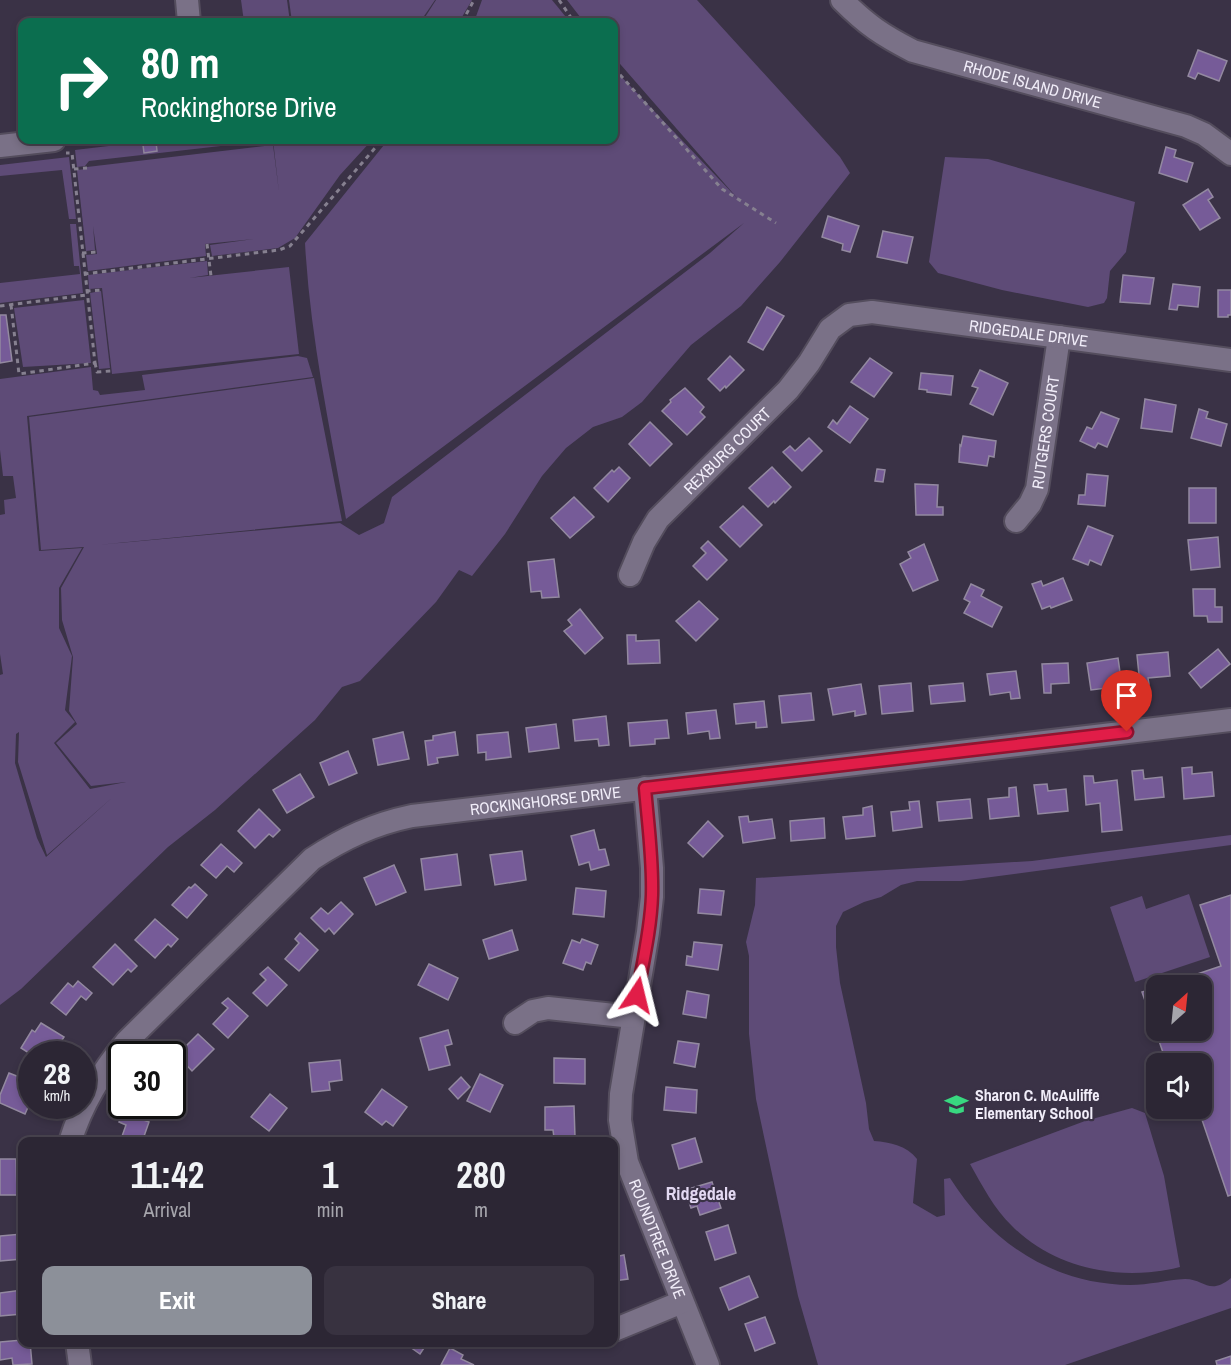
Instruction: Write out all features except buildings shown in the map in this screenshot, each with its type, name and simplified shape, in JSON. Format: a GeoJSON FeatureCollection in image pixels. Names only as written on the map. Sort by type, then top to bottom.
{"type":"FeatureCollection","features":[{"type":"Feature","properties":{"kind":"street"},"geometry":{"type":"LineString","coordinates":[[186,0],[188,18]]}},
{"type":"Feature","properties":{"kind":"street","name":"RHODE ISLAND DRIVE"},"geometry":{"type":"LineString","coordinates":[[842,0],[864,22],[913,51],[1186,126],[1204,134],[1231,154]]}},
{"type":"Feature","properties":{"kind":"street"},"geometry":{"type":"LineString","coordinates":[[0,146],[58,147]]}},
{"type":"Feature","properties":{"kind":"street","name":"RIDGEDALE DRIVE"},"geometry":{"type":"LineString","coordinates":[[830,329],[849,315],[872,312],[1231,360]]}},
{"type":"Feature","properties":{"kind":"street","name":"REXBURG COURT"},"geometry":{"type":"LineString","coordinates":[[630,575],[644,542],[658,519],[788,390],[809,363],[830,329]]}},
{"type":"Feature","properties":{"kind":"street","name":"RUTGERS COURT"},"geometry":{"type":"LineString","coordinates":[[1016,520],[1030,504],[1037,489],[1059,337]]}},
{"type":"Feature","properties":{"kind":"street","name":"ROCKINGHORSE DRIVE"},"geometry":{"type":"LineString","coordinates":[[72,1137],[88,1096],[104,1070],[127,1041],[312,859],[341,840],[389,821],[412,816],[645,788],[1231,720]]}},
{"type":"Feature","properties":{"kind":"street","name":"ROUNDTREE DRIVE"},"geometry":{"type":"LineString","coordinates":[[645,788],[652,868],[652,897],[621,1094],[622,1141],[635,1186],[708,1365]]}},
{"type":"Feature","properties":{"kind":"street"},"geometry":{"type":"LineString","coordinates":[[515,1023],[533,1011],[548,1008],[633,1017]]}},
{"type":"Feature","properties":{"kind":"street"},"geometry":{"type":"LineString","coordinates":[[618,1329],[682,1302]]}},
{"type":"Feature","properties":{"kind":"street"},"geometry":{"type":"LineString","coordinates":[[78,1347],[80,1365]]}},
{"type":"Feature","properties":{"kind":"path"},"geometry":{"type":"LineString","coordinates":[[464,18],[474,0]]}},
{"type":"Feature","properties":{"kind":"path"},"geometry":{"type":"LineString","coordinates":[[559,0],[571,18]]}},
{"type":"Feature","properties":{"kind":"path"},"geometry":{"type":"LineString","coordinates":[[618,72],[722,189],[776,223]]}},
{"type":"Feature","properties":{"kind":"path"},"geometry":{"type":"LineString","coordinates":[[84,274],[279,250],[290,246],[379,144]]}},
{"type":"Feature","properties":{"kind":"path"},"geometry":{"type":"LineString","coordinates":[[58,147],[72,153],[84,274],[97,372],[111,371]]}},
{"type":"Feature","properties":{"kind":"path"},"geometry":{"type":"LineString","coordinates":[[74,169],[87,168]]}},
{"type":"Feature","properties":{"kind":"path"},"geometry":{"type":"LineString","coordinates":[[207,244],[211,276]]}},
{"type":"Feature","properties":{"kind":"path"},"geometry":{"type":"LineString","coordinates":[[82,253],[96,252]]}},
{"type":"Feature","properties":{"kind":"path"},"geometry":{"type":"LineString","coordinates":[[0,306],[102,290]]}},
{"type":"Feature","properties":{"kind":"path"},"geometry":{"type":"LineString","coordinates":[[11,305],[19,374],[95,363]]}},
{"type":"Feature","properties":{"kind":"shaded area"},"geometry":{"type":"Polygon","coordinates":[[[241,0],[287,0],[289,18],[243,18],[241,0]]]}},
{"type":"Feature","properties":{"kind":"shaded area"},"geometry":{"type":"Polygon","coordinates":[[[289,0],[435,0],[423,18],[291,18],[289,0]]]}},
{"type":"Feature","properties":{"kind":"shaded area"},"geometry":{"type":"Polygon","coordinates":[[[436,0],[472,0],[461,18],[425,18],[436,0]]]}},
{"type":"Feature","properties":{"kind":"shaded area"},"geometry":{"type":"Polygon","coordinates":[[[482,0],[552,0],[567,18],[475,18],[482,0]]]}},
{"type":"Feature","properties":{"kind":"shaded area"},"geometry":{"type":"Polygon","coordinates":[[[567,0],[697,0],[840,157],[850,173],[780,262],[741,306],[691,345],[642,402],[622,417],[593,427],[566,448],[542,476],[505,534],[472,576],[459,570],[436,602],[360,681],[342,687],[315,720],[215,810],[168,847],[21,989],[0,1005],[0,675],[3,674],[0,654],[0,515],[5,514],[4,500],[16,498],[13,476],[3,476],[0,450],[0,379],[91,367],[93,390],[98,391],[100,395],[145,390],[142,375],[298,356],[307,358],[313,377],[27,416],[39,551],[82,548],[59,588],[59,628],[72,656],[65,710],[75,722],[54,743],[90,789],[126,782],[91,786],[56,743],[77,724],[69,711],[73,657],[62,620],[61,588],[84,547],[41,550],[29,417],[314,378],[342,521],[97,545],[340,523],[359,535],[384,523],[392,497],[710,253],[744,223],[346,519],[316,347],[305,243],[385,144],[618,144],[618,73],[738,199],[618,62],[618,18],[581,18],[567,0]],[[19,732],[16,734],[15,763],[37,838],[46,857],[114,796],[47,855],[18,762],[19,732]]]}},
{"type":"Feature","properties":{"kind":"shaded area"},"geometry":{"type":"Polygon","coordinates":[[[125,144],[238,144],[89,161],[85,166],[77,167],[75,150],[125,144]]]}},
{"type":"Feature","properties":{"kind":"shaded area"},"geometry":{"type":"Polygon","coordinates":[[[273,144],[368,144],[340,175],[295,238],[278,248],[212,256],[210,245],[254,239],[205,244],[206,256],[88,271],[86,255],[97,254],[93,226],[95,250],[86,251],[77,170],[273,145],[279,192],[273,144]]]}},
{"type":"Feature","properties":{"kind":"shaded area"},"geometry":{"type":"Polygon","coordinates":[[[69,157],[76,219],[69,219],[62,170],[0,176],[0,165],[69,157]]]}},
{"type":"Feature","properties":{"kind":"shaded area"},"geometry":{"type":"Polygon","coordinates":[[[945,157],[988,159],[1135,202],[1126,252],[1110,271],[1107,298],[1104,303],[1088,307],[1002,290],[938,273],[929,262],[945,157]]]}},
{"type":"Feature","properties":{"kind":"shaded area"},"geometry":{"type":"Polygon","coordinates":[[[70,224],[76,224],[83,293],[0,303],[0,283],[80,274],[79,266],[74,266],[70,224]]]}},
{"type":"Feature","properties":{"kind":"shaded area"},"geometry":{"type":"Polygon","coordinates":[[[207,261],[208,275],[189,278],[289,267],[299,354],[112,374],[102,288],[89,289],[88,275],[207,261]]]}},
{"type":"Feature","properties":{"kind":"shaded area"},"geometry":{"type":"Polygon","coordinates":[[[101,291],[110,368],[99,369],[90,293],[101,291]]]}},
{"type":"Feature","properties":{"kind":"shaded area"},"geometry":{"type":"Polygon","coordinates":[[[84,300],[91,363],[23,367],[14,308],[84,300]]]}},
{"type":"Feature","properties":{"kind":"shaded area"},"geometry":{"type":"Polygon","coordinates":[[[1231,835],[1231,845],[961,881],[917,881],[901,885],[881,897],[843,912],[836,926],[836,947],[840,983],[866,1103],[869,1129],[874,1141],[898,1146],[917,1159],[913,1203],[937,1217],[945,1215],[944,1179],[950,1178],[984,1222],[1004,1240],[1026,1256],[1050,1268],[1102,1283],[1130,1285],[1185,1279],[1217,1286],[1231,1278],[1231,1308],[1065,1365],[818,1365],[798,1296],[756,1099],[749,1034],[749,956],[746,942],[755,905],[756,878],[1032,861],[1231,835]]]}},
{"type":"Feature","properties":{"kind":"shaded area"},"geometry":{"type":"Polygon","coordinates":[[[1189,894],[1210,957],[1156,975],[1146,975],[1146,978],[1135,982],[1110,907],[1142,896],[1146,909],[1189,894]]]}},
{"type":"Feature","properties":{"kind":"shaded area"},"geometry":{"type":"Polygon","coordinates":[[[1132,1108],[1145,1113],[1164,1176],[1180,1267],[1135,1273],[1112,1272],[1068,1262],[1048,1253],[1029,1241],[1012,1226],[989,1196],[970,1164],[1085,1121],[1132,1108]]]}},
{"type":"Feature","properties":{"kind":"place","name":"Sharon C. McAuliffe Elementary School"},"geometry":{"type":"Point","coordinates":[957,1104]}},
{"type":"Feature","properties":{"kind":"district","name":"Ridgedale"},"geometry":{"type":"Point","coordinates":[701,1194]}},
{"type":"Feature","properties":{"kind":"route"},"geometry":{"type":"LineString","coordinates":[[637,995],[652,897],[652,868],[645,788],[1127,732]]}}]}
